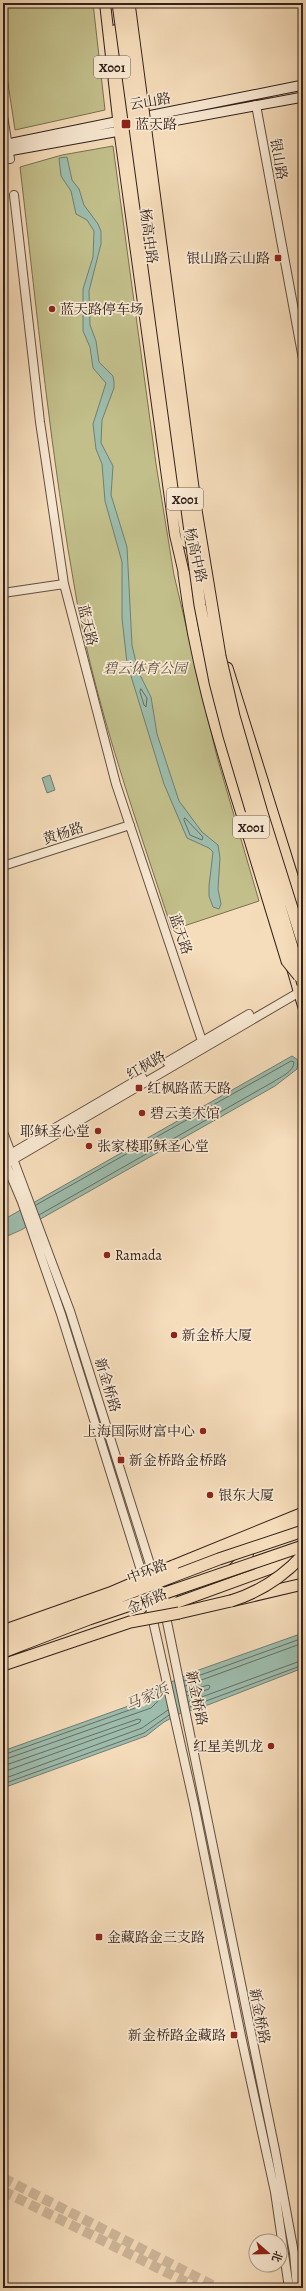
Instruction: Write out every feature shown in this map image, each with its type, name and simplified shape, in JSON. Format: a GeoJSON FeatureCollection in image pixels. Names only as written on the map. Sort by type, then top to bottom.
{"type":"FeatureCollection","features":[{"type":"Feature","properties":{"kind":"highway","name":"杨高中路"},"geometry":{"type":"LineString","coordinates":[[118,3],[201,613],[215,682],[229,736],[301,986]]}},
{"type":"Feature","properties":{"kind":"highway","name":"杨高中路"},"geometry":{"type":"LineString","coordinates":[[129,3],[196,510],[220,656],[234,716],[253,784],[303,943]]}},
{"type":"Feature","properties":{"kind":"highway"},"geometry":{"type":"LineString","coordinates":[[184,574],[196,655],[212,715],[287,961],[301,986]]}},
{"type":"Feature","properties":{"kind":"highway"},"geometry":{"type":"LineString","coordinates":[[227,667],[303,912]]}},
{"type":"Feature","properties":{"kind":"highway"},"geometry":{"type":"LineString","coordinates":[[240,1539],[303,1505]]}},
{"type":"Feature","properties":{"kind":"highway"},"geometry":{"type":"LineString","coordinates":[[110,1593],[303,1514]]}},
{"type":"Feature","properties":{"kind":"highway","name":"中环路"},"geometry":{"type":"LineString","coordinates":[[3,1641],[206,1564],[303,1533]]}},
{"type":"Feature","properties":{"kind":"highway","name":"中环路"},"geometry":{"type":"LineString","coordinates":[[3,1652],[89,1619],[303,1546]]}},
{"type":"Feature","properties":{"kind":"highway"},"geometry":{"type":"LineString","coordinates":[[231,1600],[259,1590],[273,1582],[303,1556]]}},
{"type":"Feature","properties":{"kind":"highway"},"geometry":{"type":"LineString","coordinates":[[3,1631],[110,1593],[206,1564]]}},
{"type":"Feature","properties":{"kind":"highway"},"geometry":{"type":"LineString","coordinates":[[3,1665],[130,1622],[303,1584]]}},
{"type":"Feature","properties":{"kind":"main road","name":"杨高中路"},"geometry":{"type":"LineString","coordinates":[[105,3],[154,315],[182,520],[191,562],[206,610],[222,645],[232,697],[288,882],[303,926]]}},
{"type":"Feature","properties":{"kind":"main road","name":"杨高中路"},"geometry":{"type":"LineString","coordinates":[[113,3],[123,125],[142,290],[175,534],[216,712],[301,986],[303,1006]]}},
{"type":"Feature","properties":{"kind":"main road","name":"云山路"},"geometry":{"type":"LineString","coordinates":[[149,121],[254,94],[303,85]]}},
{"type":"Feature","properties":{"kind":"main road","name":"云山路"},"geometry":{"type":"LineString","coordinates":[[6,150],[123,125],[303,97]]}},
{"type":"Feature","properties":{"kind":"main road","name":"X001"},"geometry":{"type":"LineString","coordinates":[[149,121],[201,513],[222,645]]}},
{"type":"Feature","properties":{"kind":"main road"},"geometry":{"type":"LineString","coordinates":[[154,315],[170,275]]}},
{"type":"Feature","properties":{"kind":"main road","name":"金桥路"},"geometry":{"type":"LineString","coordinates":[[3,1636],[146,1590],[156,1582],[303,1523]]}},
{"type":"Feature","properties":{"kind":"main road","name":"金桥路"},"geometry":{"type":"LineString","coordinates":[[156,1582],[248,1554],[303,1533]]}},
{"type":"Feature","properties":{"kind":"main road"},"geometry":{"type":"LineString","coordinates":[[153,1615],[163,1604],[168,1595],[230,1572],[248,1554]]}},
{"type":"Feature","properties":{"kind":"main road","name":"金桥路"},"geometry":{"type":"LineString","coordinates":[[163,1604],[176,1603],[303,1556]]}},
{"type":"Feature","properties":{"kind":"main road","name":"金桥路"},"geometry":{"type":"LineString","coordinates":[[3,1671],[153,1615]]}},
{"type":"Feature","properties":{"kind":"street","name":"银山路"},"geometry":{"type":"LineString","coordinates":[[256,105],[303,359]]}},
{"type":"Feature","properties":{"kind":"street"},"geometry":{"type":"LineString","coordinates":[[3,116],[6,150]]}},
{"type":"Feature","properties":{"kind":"street","name":"蓝天路"},"geometry":{"type":"LineString","coordinates":[[14,195],[40,422],[64,584],[116,784],[203,1044]]}},
{"type":"Feature","properties":{"kind":"street"},"geometry":{"type":"LineString","coordinates":[[3,593],[64,584]]}},
{"type":"Feature","properties":{"kind":"street","name":"黄杨路"},"geometry":{"type":"LineString","coordinates":[[3,866],[130,825]]}},
{"type":"Feature","properties":{"kind":"street","name":"红枫路"},"geometry":{"type":"LineString","coordinates":[[6,1159],[301,986]]}},
{"type":"Feature","properties":{"kind":"street"},"geometry":{"type":"LineString","coordinates":[[3,1132],[6,1159]]}},
{"type":"Feature","properties":{"kind":"street","name":"新金桥路"},"geometry":{"type":"LineString","coordinates":[[6,1159],[30,1199],[37,1231],[144,1575],[146,1590],[177,1724],[275,2192],[289,2288]]}},
{"type":"Feature","properties":{"kind":"street","name":"新金桥路"},"geometry":{"type":"LineString","coordinates":[[6,1159],[22,1202],[37,1231],[70,1311],[163,1604],[188,1719],[275,2150],[294,2253],[297,2288]]}},
{"type":"Feature","properties":{"kind":"green space"},"geometry":{"type":"Polygon","coordinates":[[[3,3],[93,3],[105,110],[15,130],[3,50],[3,3]]]}},
{"type":"Feature","properties":{"kind":"green space","name":"碧云体育公园"},"geometry":{"type":"Polygon","coordinates":[[[113,146],[156,464],[174,575],[217,757],[259,901],[172,930],[107,727],[77,602],[52,439],[20,167],[62,155],[113,146]]]}},
{"type":"Feature","properties":{"kind":"water"},"geometry":{"type":"Polygon","coordinates":[[[67,157],[72,180],[79,189],[84,205],[98,224],[101,231],[101,244],[89,291],[90,325],[96,341],[99,362],[113,376],[114,382],[114,388],[102,420],[101,443],[113,466],[111,495],[127,547],[132,645],[138,671],[151,697],[157,734],[179,801],[202,832],[218,845],[220,858],[218,889],[221,904],[219,909],[213,907],[209,896],[213,852],[209,848],[187,838],[164,784],[127,663],[122,618],[122,562],[105,501],[102,464],[96,449],[93,424],[106,383],[93,368],[90,347],[83,331],[83,289],[93,257],[94,231],[87,220],[76,214],[71,191],[61,176],[59,158],[67,157]]]}},
{"type":"Feature","properties":{"kind":"water"},"geometry":{"type":"Polygon","coordinates":[[[50,775],[55,790],[47,793],[42,778],[50,775]]]}},
{"type":"Feature","properties":{"kind":"water"},"geometry":{"type":"Polygon","coordinates":[[[292,1056],[298,1060],[297,1069],[275,1086],[21,1230],[3,1238],[3,1220],[292,1056]]]}},
{"type":"Feature","properties":{"kind":"water"},"geometry":{"type":"Polygon","coordinates":[[[303,1633],[303,1668],[200,1708],[181,1713],[164,1722],[146,1736],[3,1788],[3,1751],[148,1699],[158,1688],[193,1672],[303,1633]]]}},
{"type":"Feature","properties":{"kind":"tunnel"},"geometry":{"type":"LineString","coordinates":[[3,2178],[218,2288]]}},
{"type":"Feature","properties":{"kind":"tunnel"},"geometry":{"type":"LineString","coordinates":[[3,2191],[198,2288]]}},
{"type":"Feature","properties":{"kind":"place","name":"蓝天路"},"geometry":{"type":"Point","coordinates":[126,124]}},
{"type":"Feature","properties":{"kind":"place","name":"银山路云山路"},"geometry":{"type":"Point","coordinates":[278,258]}},
{"type":"Feature","properties":{"kind":"place","name":"蓝天路停车场"},"geometry":{"type":"Point","coordinates":[52,309]}},
{"type":"Feature","properties":{"kind":"place","name":"红枫路蓝天路"},"geometry":{"type":"Point","coordinates":[139,1088]}},
{"type":"Feature","properties":{"kind":"place","name":"碧云美术馆"},"geometry":{"type":"Point","coordinates":[142,1113]}},
{"type":"Feature","properties":{"kind":"place","name":"耶稣圣心堂"},"geometry":{"type":"Point","coordinates":[98,1131]}},
{"type":"Feature","properties":{"kind":"place","name":"张家楼耶稣圣心堂"},"geometry":{"type":"Point","coordinates":[89,1146]}},
{"type":"Feature","properties":{"kind":"place","name":"Ramada"},"geometry":{"type":"Point","coordinates":[107,1255]}},
{"type":"Feature","properties":{"kind":"place","name":"新金桥大厦"},"geometry":{"type":"Point","coordinates":[174,1335]}},
{"type":"Feature","properties":{"kind":"place","name":"上海国际财富中心"},"geometry":{"type":"Point","coordinates":[203,1431]}},
{"type":"Feature","properties":{"kind":"place","name":"新金桥路金桥路"},"geometry":{"type":"Point","coordinates":[121,1460]}},
{"type":"Feature","properties":{"kind":"place","name":"银东大厦"},"geometry":{"type":"Point","coordinates":[210,1495]}},
{"type":"Feature","properties":{"kind":"place","name":"红星美凯龙"},"geometry":{"type":"Point","coordinates":[271,1746]}},
{"type":"Feature","properties":{"kind":"place","name":"金藏路金三支路"},"geometry":{"type":"Point","coordinates":[99,1937]}},
{"type":"Feature","properties":{"kind":"place","name":"新金桥路金藏路"},"geometry":{"type":"Point","coordinates":[234,2035]}},
{"type":"Feature","properties":{"kind":"water label","name":"马家浜"},"geometry":{"type":"Point","coordinates":[147,1697]}}]}
